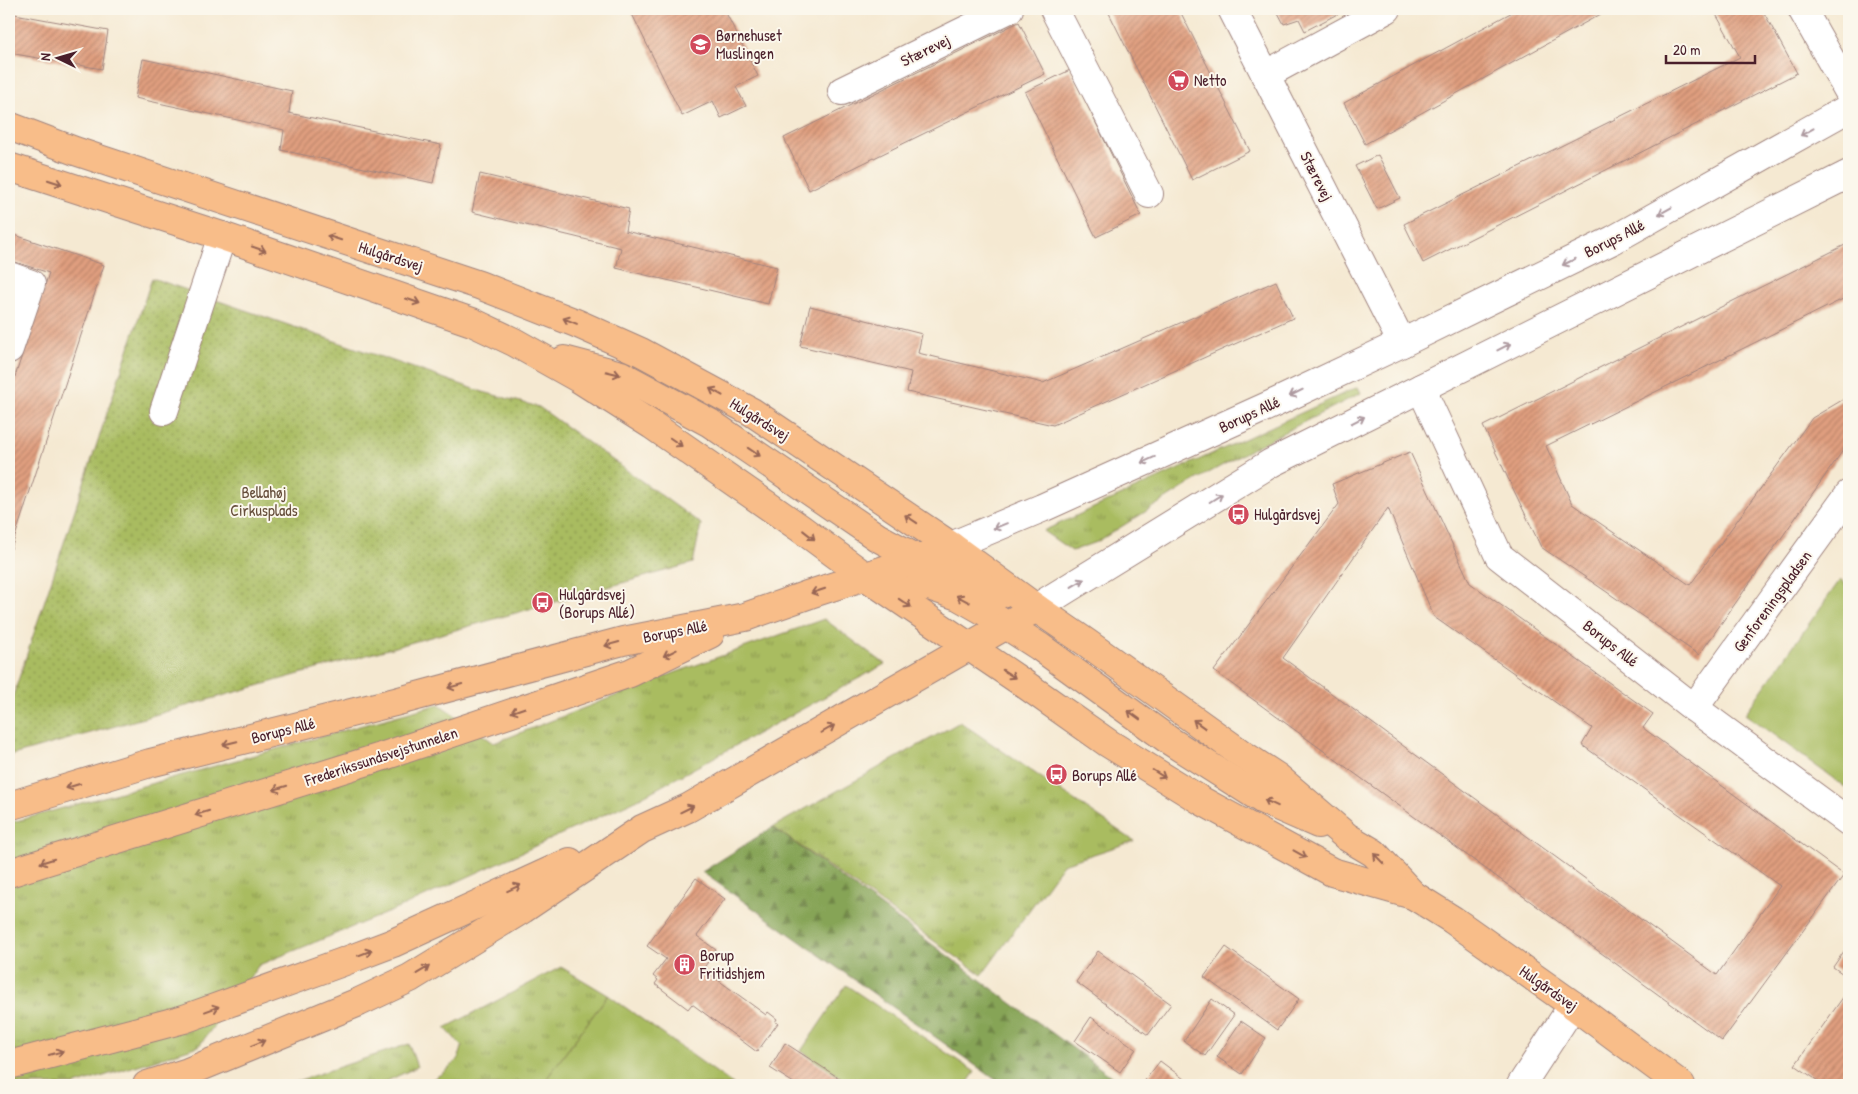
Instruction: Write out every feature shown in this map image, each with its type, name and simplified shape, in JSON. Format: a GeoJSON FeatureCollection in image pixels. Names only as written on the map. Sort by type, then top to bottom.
{"type":"FeatureCollection","features":[{"type":"Feature","properties":{"kind":"main road","name":"Hulgårdsvej"},"geometry":{"type":"LineString","coordinates":[[9,126],[83,154],[479,285],[576,323],[641,352],[752,412],[951,546],[1239,752],[1277,777],[1347,837],[1374,853],[1413,895],[1453,920],[1573,1005],[1681,1085]]}},
{"type":"Feature","properties":{"kind":"main road","name":"Hulgårdsvej"},"geometry":{"type":"LineString","coordinates":[[9,167],[222,236],[472,322],[532,352],[578,378],[652,426],[1108,744],[1202,801],[1332,872],[1413,895]]}},
{"type":"Feature","properties":{"kind":"main road"},"geometry":{"type":"LineString","coordinates":[[532,352],[621,375],[710,423],[877,537],[918,559],[1036,608]]}},
{"type":"Feature","properties":{"kind":"main road","name":"Borups Allé"},"geometry":{"type":"LineString","coordinates":[[9,806],[150,763],[396,702],[624,641],[745,617],[918,559],[951,546]]}},
{"type":"Feature","properties":{"kind":"main road"},"geometry":{"type":"LineString","coordinates":[[865,576],[907,582],[941,590],[966,600],[1004,626],[1040,647],[1170,741],[1264,800],[1347,837]]}},
{"type":"Feature","properties":{"kind":"main road"},"geometry":{"type":"LineString","coordinates":[[9,1065],[184,1019],[393,943],[697,804],[1036,608]]}},
{"type":"Feature","properties":{"kind":"main road","name":"Frederikssundsvejstunnelen"},"geometry":{"type":"LineString","coordinates":[[9,873],[381,757],[630,673],[745,617]]}},
{"type":"Feature","properties":{"kind":"main road"},"geometry":{"type":"LineString","coordinates":[[147,1085],[197,1068],[359,1002],[410,978],[524,909],[642,829]]}},
{"type":"Feature","properties":{"kind":"street","name":"Stærevej"},"geometry":{"type":"LineString","coordinates":[[842,91],[1009,9]]}},
{"type":"Feature","properties":{"kind":"street"},"geometry":{"type":"LineString","coordinates":[[1054,9],[1150,194]]}},
{"type":"Feature","properties":{"kind":"street","name":"Stærevej"},"geometry":{"type":"LineString","coordinates":[[1232,9],[1386,308],[1402,343]]}},
{"type":"Feature","properties":{"kind":"street"},"geometry":{"type":"LineString","coordinates":[[1265,75],[1387,9]]}},
{"type":"Feature","properties":{"kind":"street"},"geometry":{"type":"LineString","coordinates":[[1802,9],[1849,92]]}},
{"type":"Feature","properties":{"kind":"street","name":"Borups Allé"},"geometry":{"type":"LineString","coordinates":[[951,546],[1042,508],[1402,343],[1612,240],[1849,108]]}},
{"type":"Feature","properties":{"kind":"street"},"geometry":{"type":"LineString","coordinates":[[1036,608],[1272,463],[1849,174]]}},
{"type":"Feature","properties":{"kind":"street"},"geometry":{"type":"LineString","coordinates":[[164,411],[222,236]]}},
{"type":"Feature","properties":{"kind":"street"},"geometry":{"type":"LineString","coordinates":[[9,276],[31,284],[9,350]]}},
{"type":"Feature","properties":{"kind":"street","name":"Borups Allé"},"geometry":{"type":"LineString","coordinates":[[1421,388],[1499,556],[1694,708],[1849,822]]}},
{"type":"Feature","properties":{"kind":"street","name":"Genforeningspladsen"},"geometry":{"type":"LineString","coordinates":[[1694,708],[1849,494]]}},
{"type":"Feature","properties":{"kind":"street"},"geometry":{"type":"LineString","coordinates":[[1521,1085],[1573,1005]]}},
{"type":"Feature","properties":{"kind":"green space","name":"Bellahøj Cirkusplads"},"geometry":{"type":"Polygon","coordinates":[[[152,278],[483,392],[539,407],[701,524],[693,563],[9,756],[9,708],[152,278]]]}},
{"type":"Feature","properties":{"kind":"green space"},"geometry":{"type":"Polygon","coordinates":[[[1358,387],[1361,393],[1257,446],[1196,480],[1097,542],[1072,551],[1043,531],[1358,387]]]}},
{"type":"Feature","properties":{"kind":"green space"},"geometry":{"type":"Polygon","coordinates":[[[1840,580],[1849,588],[1849,790],[1745,714],[1840,580]]]}},
{"type":"Feature","properties":{"kind":"green space"},"geometry":{"type":"Polygon","coordinates":[[[824,619],[885,664],[636,800],[404,906],[259,965],[199,1046],[75,1085],[9,1085],[9,823],[439,704],[494,743],[674,673],[824,619]]]}},
{"type":"Feature","properties":{"kind":"green space"},"geometry":{"type":"Polygon","coordinates":[[[960,722],[1134,841],[1063,864],[982,975],[773,827],[960,722]]]}},
{"type":"Feature","properties":{"kind":"green space"},"geometry":{"type":"Polygon","coordinates":[[[773,827],[1123,1085],[1003,1085],[702,872],[773,827]]]}},
{"type":"Feature","properties":{"kind":"green space"},"geometry":{"type":"Polygon","coordinates":[[[561,967],[608,995],[542,1085],[422,1085],[453,1065],[460,1053],[462,1046],[445,1028],[561,967]]]}},
{"type":"Feature","properties":{"kind":"green space"},"geometry":{"type":"Polygon","coordinates":[[[846,985],[975,1072],[966,1085],[852,1085],[801,1051],[846,985]]]}},
{"type":"Feature","properties":{"kind":"green space"},"geometry":{"type":"Polygon","coordinates":[[[608,995],[734,1085],[542,1085],[608,995]]]}},
{"type":"Feature","properties":{"kind":"green space"},"geometry":{"type":"Polygon","coordinates":[[[409,1044],[417,1067],[378,1085],[285,1085],[409,1044]]]}},
{"type":"Feature","properties":{"kind":"building"},"geometry":{"type":"Polygon","coordinates":[[[642,9],[724,9],[758,76],[736,87],[746,106],[721,118],[713,101],[682,116],[632,14],[642,9]]]}},
{"type":"Feature","properties":{"kind":"building","name":"Netto"},"geometry":{"type":"Polygon","coordinates":[[[1107,9],[1179,9],[1250,151],[1192,180],[1107,9]]]}},
{"type":"Feature","properties":{"kind":"building"},"geometry":{"type":"Polygon","coordinates":[[[1276,9],[1347,9],[1305,31],[1299,19],[1284,24],[1276,9]]]}},
{"type":"Feature","properties":{"kind":"building"},"geometry":{"type":"Polygon","coordinates":[[[1518,9],[1610,9],[1365,144],[1344,103],[1518,9]]]}},
{"type":"Feature","properties":{"kind":"building"},"geometry":{"type":"Polygon","coordinates":[[[1713,9],[1762,9],[1797,73],[1423,263],[1404,224],[1740,57],[1713,9]]]}},
{"type":"Feature","properties":{"kind":"building"},"geometry":{"type":"Polygon","coordinates":[[[9,13],[108,31],[102,69],[9,53],[9,13]]]}},
{"type":"Feature","properties":{"kind":"building"},"geometry":{"type":"Polygon","coordinates":[[[1019,22],[1045,74],[809,190],[784,138],[1019,22]]]}},
{"type":"Feature","properties":{"kind":"building"},"geometry":{"type":"Polygon","coordinates":[[[143,59],[292,91],[289,113],[441,145],[433,183],[281,150],[284,130],[135,98],[143,59]]]}},
{"type":"Feature","properties":{"kind":"building"},"geometry":{"type":"Polygon","coordinates":[[[1070,70],[1141,215],[1096,237],[1025,92],[1070,70]]]}},
{"type":"Feature","properties":{"kind":"building"},"geometry":{"type":"Polygon","coordinates":[[[1378,155],[1400,198],[1377,209],[1355,166],[1378,155]]]}},
{"type":"Feature","properties":{"kind":"building"},"geometry":{"type":"Polygon","coordinates":[[[480,174],[629,209],[625,231],[777,267],[768,304],[616,268],[621,248],[472,212],[480,174]]]}},
{"type":"Feature","properties":{"kind":"building"},"geometry":{"type":"Polygon","coordinates":[[[9,233],[104,265],[11,549],[9,548],[9,395],[49,273],[9,260],[9,233]]]}},
{"type":"Feature","properties":{"kind":"building"},"geometry":{"type":"Polygon","coordinates":[[[1849,243],[1849,296],[1546,446],[1572,504],[1690,585],[1812,418],[1849,396],[1849,444],[1699,655],[1541,547],[1483,426],[1849,243]]]}},
{"type":"Feature","properties":{"kind":"building"},"geometry":{"type":"Polygon","coordinates":[[[1276,281],[1293,318],[1053,425],[907,392],[911,372],[800,346],[810,306],[922,334],[918,353],[1043,383],[1276,281]]]}},
{"type":"Feature","properties":{"kind":"building"},"geometry":{"type":"Polygon","coordinates":[[[9,292],[15,294],[9,313],[9,292]]]}},
{"type":"Feature","properties":{"kind":"building"},"geometry":{"type":"Polygon","coordinates":[[[1410,452],[1470,583],[1653,714],[1643,728],[1844,875],[1722,1041],[1214,671],[1339,504],[1332,484],[1410,452]],[[1388,508],[1283,658],[1717,975],[1780,886],[1582,745],[1592,728],[1434,617],[1388,508]]]}},
{"type":"Feature","properties":{"kind":"building","name":"Borup Fritidshjem"},"geometry":{"type":"Polygon","coordinates":[[[696,878],[725,899],[697,936],[716,950],[703,969],[766,1015],[768,1012],[777,1019],[775,1022],[778,1023],[757,1052],[692,1004],[688,1009],[655,984],[658,980],[653,976],[666,959],[647,946],[696,878]]]}},
{"type":"Feature","properties":{"kind":"building"},"geometry":{"type":"Polygon","coordinates":[[[1849,944],[1849,978],[1833,967],[1849,944]]]}},
{"type":"Feature","properties":{"kind":"building"},"geometry":{"type":"Polygon","coordinates":[[[1226,947],[1299,999],[1277,1030],[1204,977],[1226,947]]]}},
{"type":"Feature","properties":{"kind":"building"},"geometry":{"type":"Polygon","coordinates":[[[1098,951],[1171,1004],[1148,1035],[1076,982],[1098,951]]]}},
{"type":"Feature","properties":{"kind":"building"},"geometry":{"type":"Polygon","coordinates":[[[1849,989],[1849,1085],[1824,1085],[1795,1065],[1849,989]]]}},
{"type":"Feature","properties":{"kind":"building"},"geometry":{"type":"Polygon","coordinates":[[[1212,999],[1234,1015],[1205,1056],[1184,1041],[1212,999]]]}},
{"type":"Feature","properties":{"kind":"building"},"geometry":{"type":"Polygon","coordinates":[[[1091,1017],[1136,1049],[1120,1072],[1075,1041],[1091,1017]]]}},
{"type":"Feature","properties":{"kind":"building"},"geometry":{"type":"Polygon","coordinates":[[[1241,1021],[1266,1038],[1242,1074],[1217,1057],[1241,1021]]]}},
{"type":"Feature","properties":{"kind":"building"},"geometry":{"type":"Polygon","coordinates":[[[785,1043],[850,1085],[797,1085],[770,1068],[785,1043]]]}},
{"type":"Feature","properties":{"kind":"building"},"geometry":{"type":"Polygon","coordinates":[[[1160,1061],[1188,1082],[1186,1085],[1146,1085],[1143,1083],[1160,1061]]]}},
{"type":"Feature","properties":{"kind":"place","name":"Børnehuset Muslingen"},"geometry":{"type":"Point","coordinates":[700,44]}},
{"type":"Feature","properties":{"kind":"place","name":"Netto"},"geometry":{"type":"Point","coordinates":[1178,80]}},
{"type":"Feature","properties":{"kind":"place","name":"Hulgårdsvej"},"geometry":{"type":"Point","coordinates":[1238,514]}},
{"type":"Feature","properties":{"kind":"place","name":"Hulgårdsvej (Borups Allé)"},"geometry":{"type":"Point","coordinates":[543,603]}},
{"type":"Feature","properties":{"kind":"place","name":"Borups Allé"},"geometry":{"type":"Point","coordinates":[1056,775]}},
{"type":"Feature","properties":{"kind":"place","name":"Borup Fritidshjem"},"geometry":{"type":"Point","coordinates":[684,964]}}]}
